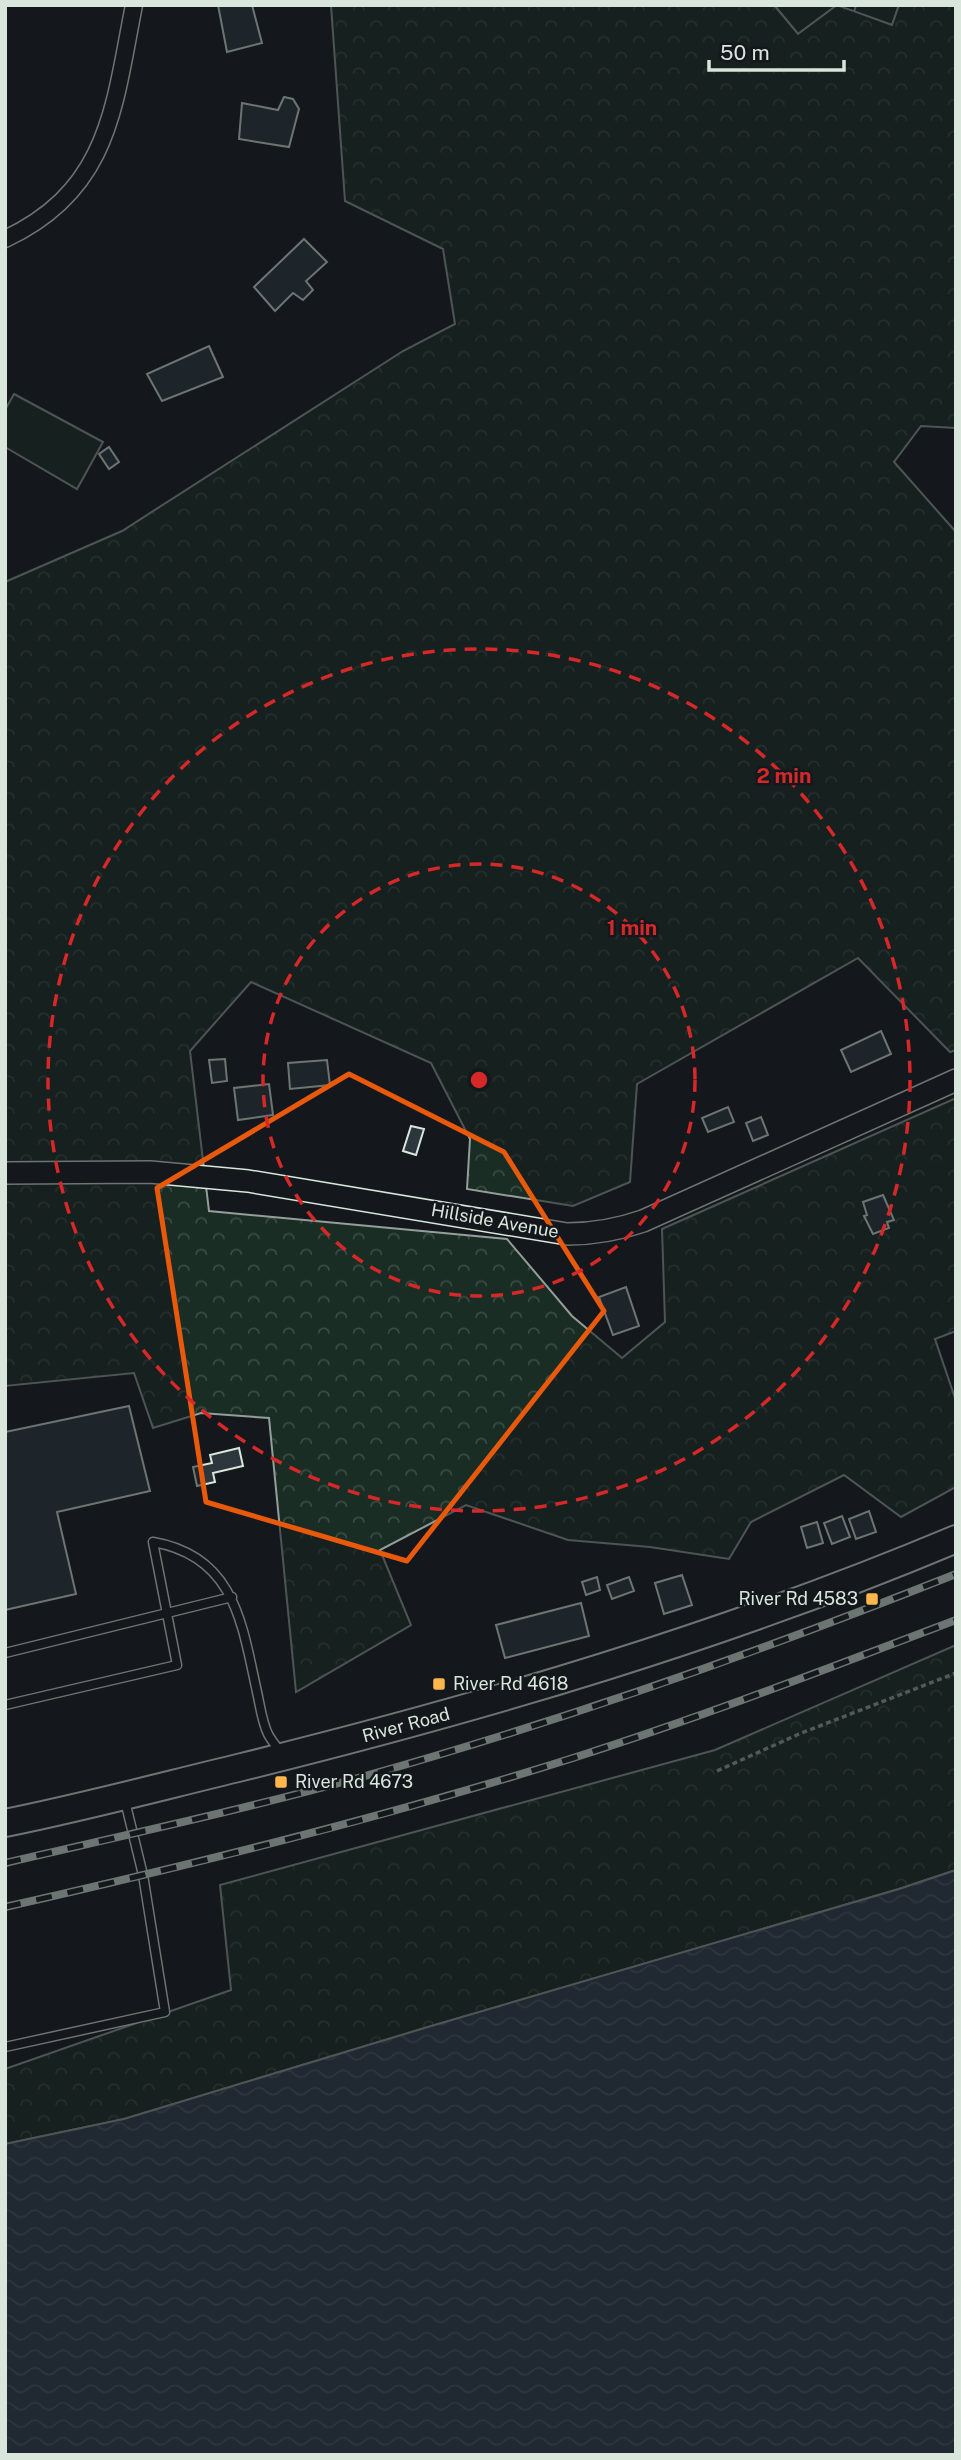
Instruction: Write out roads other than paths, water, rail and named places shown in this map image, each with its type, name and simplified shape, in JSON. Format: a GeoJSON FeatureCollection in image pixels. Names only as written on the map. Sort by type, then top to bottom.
{"type":"FeatureCollection","features":[{"type":"Feature","properties":{"kind":"main road","name":"River Road"},"geometry":{"type":"LineString","coordinates":[[5,1823],[123,1797],[399,1728],[561,1681],[685,1641],[876,1573],[956,1539]]}},
{"type":"Feature","properties":{"kind":"street"},"geometry":{"type":"LineString","coordinates":[[5,239],[45,217],[64,200],[98,153],[110,121],[134,5]]}},
{"type":"Feature","properties":{"kind":"street","name":"Hillside Avenue"},"geometry":{"type":"LineString","coordinates":[[5,1173],[150,1172],[248,1181],[567,1234],[593,1234],[619,1230],[643,1221],[956,1080]]}},
{"type":"Feature","properties":{"kind":"lane"},"geometry":{"type":"LineString","coordinates":[[5,1706],[177,1665],[153,1542],[170,1545],[192,1555],[215,1572],[232,1597],[244,1634],[267,1732],[284,1756]]}},
{"type":"Feature","properties":{"kind":"lane"},"geometry":{"type":"LineString","coordinates":[[5,1653],[232,1597]]}},
{"type":"Feature","properties":{"kind":"lane"},"geometry":{"type":"LineString","coordinates":[[5,2047],[165,2012],[143,1875],[123,1797]]}},
{"type":"Feature","properties":{"kind":"water"},"geometry":{"type":"Polygon","coordinates":[[[956,1870],[956,2455],[5,2455],[5,2144],[124,2119],[956,1870]]]}},
{"type":"Feature","properties":{"kind":"railway"},"geometry":{"type":"LineString","coordinates":[[5,1863],[276,1800],[515,1732],[663,1683],[956,1574]]}},
{"type":"Feature","properties":{"kind":"railway"},"geometry":{"type":"LineString","coordinates":[[5,1907],[290,1839],[503,1780],[669,1726],[956,1620]]}},
{"type":"Feature","properties":{"kind":"place","name":"River Rd 4583"},"geometry":{"type":"Point","coordinates":[872,1599]}},
{"type":"Feature","properties":{"kind":"place","name":"River Rd 4618"},"geometry":{"type":"Point","coordinates":[439,1684]}},
{"type":"Feature","properties":{"kind":"place","name":"River Rd 4673"},"geometry":{"type":"Point","coordinates":[281,1782]}}]}
